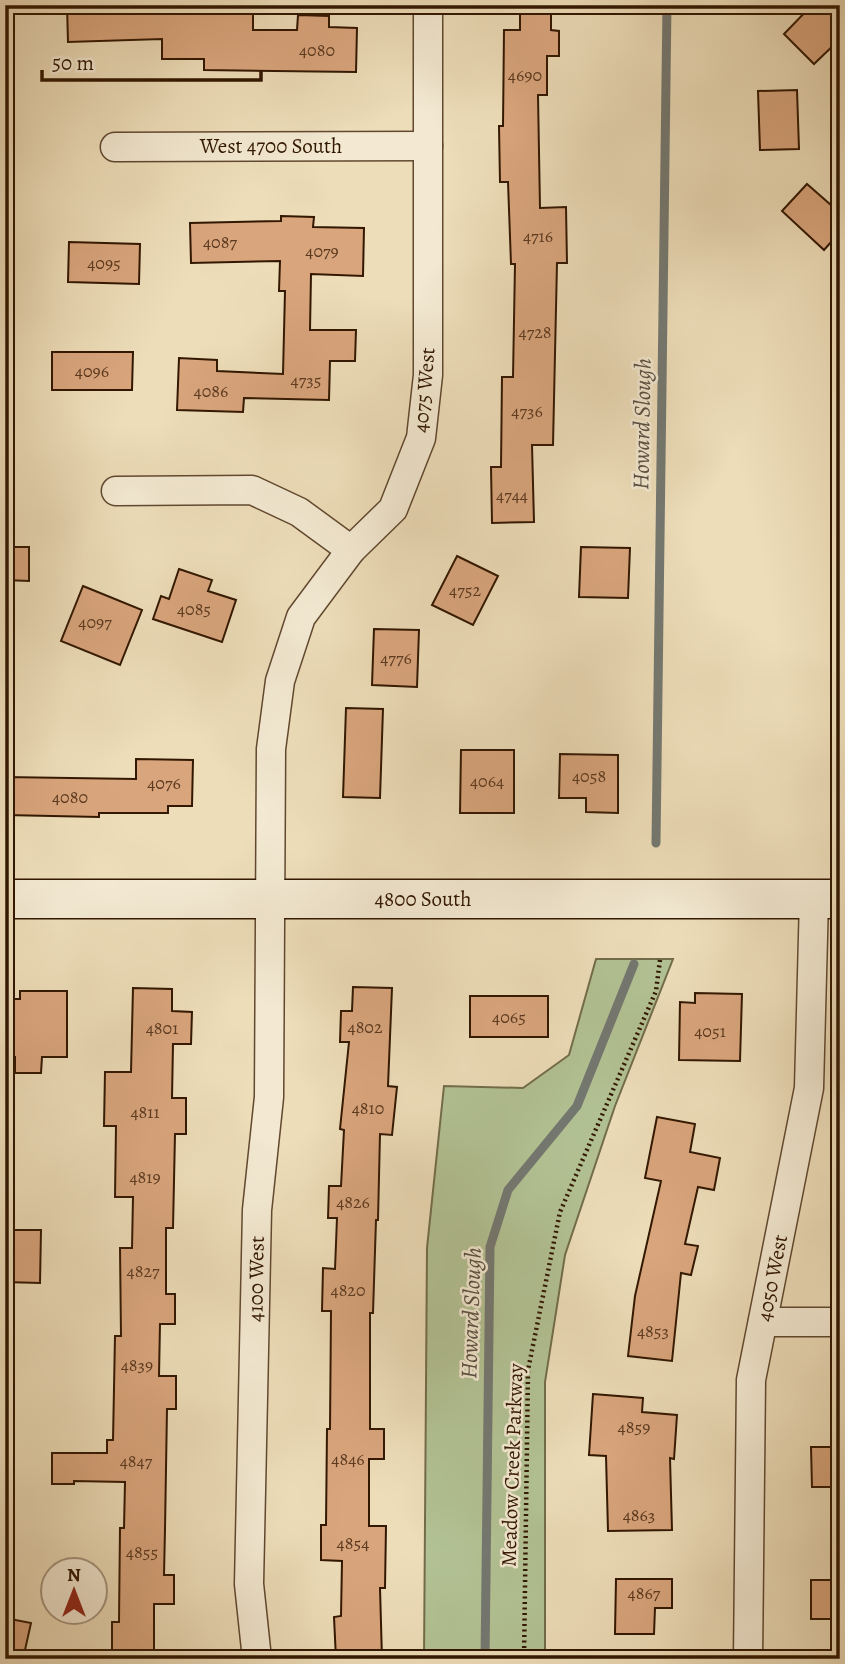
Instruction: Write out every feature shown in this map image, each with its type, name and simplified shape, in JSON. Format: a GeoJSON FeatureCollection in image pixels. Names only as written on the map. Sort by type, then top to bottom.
{"type":"FeatureCollection","features":[{"type":"Feature","properties":{"kind":"street","name":"4075 West"},"geometry":{"type":"LineString","coordinates":[[271,899],[271,749],[280,681],[301,617],[351,550],[393,509],[421,438],[428,375],[428,5]]}},
{"type":"Feature","properties":{"kind":"street","name":"West 4700 South"},"geometry":{"type":"LineString","coordinates":[[115,146],[428,146]]}},
{"type":"Feature","properties":{"kind":"street"},"geometry":{"type":"LineString","coordinates":[[116,491],[252,490],[299,512],[351,550]]}},
{"type":"Feature","properties":{"kind":"street","name":"4800 South"},"geometry":{"type":"LineString","coordinates":[[5,899],[827,899]]}},
{"type":"Feature","properties":{"kind":"street","name":"4100 West"},"geometry":{"type":"LineString","coordinates":[[257,1659],[249,1584],[257,1210],[269,1097],[271,899]]}},
{"type":"Feature","properties":{"kind":"street","name":"4050 West"},"geometry":{"type":"LineString","coordinates":[[748,1659],[751,1380],[809,1088],[827,899]]}},
{"type":"Feature","properties":{"kind":"street"},"geometry":{"type":"LineString","coordinates":[[763,1322],[840,1322]]}},
{"type":"Feature","properties":{"kind":"path","name":"Meadow Creek Parkway"},"geometry":{"type":"LineString","coordinates":[[524,1659],[528,1370],[559,1212],[656,990],[660,960]]}},
{"type":"Feature","properties":{"kind":"green space"},"geometry":{"type":"Polygon","coordinates":[[[596,959],[673,959],[615,1106],[565,1255],[545,1382],[545,1659],[424,1659],[427,1248],[444,1086],[523,1088],[569,1055],[596,959]]]}},
{"type":"Feature","properties":{"kind":"building"},"geometry":{"type":"Polygon","coordinates":[[[67,5],[179,8],[179,5],[205,5],[205,8],[253,8],[253,30],[297,30],[298,15],[329,16],[329,27],[357,28],[356,72],[204,70],[204,59],[162,59],[162,39],[68,42],[67,5]]]}},
{"type":"Feature","properties":{"kind":"building"},"geometry":{"type":"Polygon","coordinates":[[[520,5],[551,5],[551,30],[559,31],[559,56],[547,56],[547,95],[538,95],[540,208],[566,207],[567,263],[557,263],[553,445],[532,445],[534,522],[492,523],[491,467],[501,467],[502,377],[513,377],[515,264],[511,264],[508,182],[500,182],[499,126],[503,126],[504,30],[520,30],[520,5]]]}},
{"type":"Feature","properties":{"kind":"building"},"geometry":{"type":"Polygon","coordinates":[[[812,5],[840,5],[840,39],[814,64],[784,34],[812,5]]]}},
{"type":"Feature","properties":{"kind":"building"},"geometry":{"type":"Polygon","coordinates":[[[797,90],[799,149],[760,150],[758,91],[797,90]]]}},
{"type":"Feature","properties":{"kind":"building"},"geometry":{"type":"Polygon","coordinates":[[[807,184],[840,213],[840,232],[824,250],[782,211],[807,184]]]}},
{"type":"Feature","properties":{"kind":"building"},"geometry":{"type":"Polygon","coordinates":[[[281,216],[314,217],[313,227],[364,228],[363,276],[311,274],[310,330],[356,330],[355,361],[330,361],[329,400],[244,398],[243,412],[177,410],[179,358],[217,360],[217,371],[283,374],[285,291],[279,291],[280,261],[191,263],[190,223],[281,221],[281,216]]]}},
{"type":"Feature","properties":{"kind":"building"},"geometry":{"type":"Polygon","coordinates":[[[69,242],[140,244],[139,284],[68,282],[69,242]]]}},
{"type":"Feature","properties":{"kind":"building"},"geometry":{"type":"Polygon","coordinates":[[[52,352],[133,352],[132,390],[52,390],[52,352]]]}},
{"type":"Feature","properties":{"kind":"building"},"geometry":{"type":"Polygon","coordinates":[[[5,547],[29,547],[29,581],[5,580],[5,547]]]}},
{"type":"Feature","properties":{"kind":"building"},"geometry":{"type":"Polygon","coordinates":[[[581,547],[630,548],[628,598],[579,597],[581,547]]]}},
{"type":"Feature","properties":{"kind":"building"},"geometry":{"type":"Polygon","coordinates":[[[457,556],[498,576],[473,625],[432,605],[457,556]]]}},
{"type":"Feature","properties":{"kind":"building"},"geometry":{"type":"Polygon","coordinates":[[[179,569],[212,580],[208,591],[236,600],[222,642],[153,619],[161,596],[169,599],[179,569]]]}},
{"type":"Feature","properties":{"kind":"building"},"geometry":{"type":"Polygon","coordinates":[[[83,586],[142,610],[120,665],[61,641],[83,586]]]}},
{"type":"Feature","properties":{"kind":"building"},"geometry":{"type":"Polygon","coordinates":[[[374,629],[419,630],[417,687],[372,685],[374,629]]]}},
{"type":"Feature","properties":{"kind":"building"},"geometry":{"type":"Polygon","coordinates":[[[346,708],[383,709],[380,798],[343,797],[346,708]]]}},
{"type":"Feature","properties":{"kind":"building"},"geometry":{"type":"Polygon","coordinates":[[[461,750],[514,750],[514,813],[460,813],[461,750]]]}},
{"type":"Feature","properties":{"kind":"building"},"geometry":{"type":"Polygon","coordinates":[[[560,754],[618,755],[618,813],[586,812],[586,798],[559,798],[560,754]]]}},
{"type":"Feature","properties":{"kind":"building"},"geometry":{"type":"Polygon","coordinates":[[[136,759],[193,760],[192,806],[168,806],[168,813],[99,813],[99,817],[5,815],[5,777],[136,779],[136,759]]]}},
{"type":"Feature","properties":{"kind":"building"},"geometry":{"type":"Polygon","coordinates":[[[353,987],[392,988],[388,1086],[397,1087],[392,1135],[380,1134],[373,1313],[370,1313],[370,1429],[384,1429],[384,1459],[369,1459],[369,1526],[386,1526],[385,1588],[380,1588],[382,1659],[336,1659],[334,1617],[341,1616],[342,1561],[321,1560],[321,1525],[326,1525],[327,1429],[330,1429],[331,1311],[322,1311],[323,1268],[335,1269],[337,1218],[328,1218],[329,1186],[341,1186],[344,1130],[340,1129],[349,1042],[340,1042],[341,1011],[352,1011],[353,987]]]}},
{"type":"Feature","properties":{"kind":"building"},"geometry":{"type":"Polygon","coordinates":[[[133,988],[172,989],[172,1011],[192,1012],[191,1044],[173,1044],[172,1098],[186,1098],[186,1134],[175,1134],[173,1228],[166,1228],[166,1294],[175,1294],[175,1324],[160,1324],[159,1376],[176,1376],[176,1409],[167,1409],[164,1575],[174,1575],[174,1604],[154,1604],[154,1659],[112,1659],[112,1622],[119,1622],[120,1528],[124,1528],[125,1482],[74,1481],[74,1484],[52,1484],[52,1453],[107,1453],[107,1440],[113,1440],[115,1336],[121,1336],[120,1248],[132,1248],[133,1197],[115,1197],[116,1126],[104,1126],[105,1072],[131,1072],[133,988]]]}},
{"type":"Feature","properties":{"kind":"building"},"geometry":{"type":"Polygon","coordinates":[[[20,991],[67,991],[67,1057],[42,1057],[41,1073],[15,1073],[15,1057],[5,1057],[5,999],[20,999],[20,991]]]}},
{"type":"Feature","properties":{"kind":"building"},"geometry":{"type":"Polygon","coordinates":[[[695,993],[742,994],[740,1061],[679,1060],[680,1002],[695,1003],[695,993]]]}},
{"type":"Feature","properties":{"kind":"building"},"geometry":{"type":"Polygon","coordinates":[[[470,996],[548,996],[548,1037],[470,1037],[470,996]]]}},
{"type":"Feature","properties":{"kind":"building"},"geometry":{"type":"Polygon","coordinates":[[[657,1117],[695,1124],[690,1152],[720,1158],[714,1190],[698,1187],[685,1244],[698,1246],[691,1275],[681,1273],[672,1361],[628,1356],[635,1296],[661,1181],[645,1178],[657,1117]]]}},
{"type":"Feature","properties":{"kind":"building"},"geometry":{"type":"Polygon","coordinates":[[[5,1230],[41,1230],[40,1283],[5,1282],[5,1230]]]}},
{"type":"Feature","properties":{"kind":"building"},"geometry":{"type":"Polygon","coordinates":[[[593,1394],[643,1398],[642,1412],[677,1415],[674,1459],[670,1458],[672,1530],[608,1531],[606,1456],[589,1455],[593,1394]]]}},
{"type":"Feature","properties":{"kind":"building"},"geometry":{"type":"Polygon","coordinates":[[[811,1447],[840,1447],[840,1487],[812,1487],[811,1447]]]}},
{"type":"Feature","properties":{"kind":"building"},"geometry":{"type":"Polygon","coordinates":[[[616,1579],[672,1579],[672,1608],[655,1608],[654,1634],[615,1634],[616,1579]]]}},
{"type":"Feature","properties":{"kind":"building"},"geometry":{"type":"Polygon","coordinates":[[[811,1580],[840,1580],[840,1619],[811,1619],[811,1580]]]}},
{"type":"Feature","properties":{"kind":"building"},"geometry":{"type":"Polygon","coordinates":[[[5,1618],[31,1623],[23,1659],[5,1659],[5,1618]]]}},
{"type":"Feature","properties":{"kind":"waterway","name":"Howard Slough"},"geometry":{"type":"LineString","coordinates":[[656,843],[667,5]]}},
{"type":"Feature","properties":{"kind":"waterway","name":"Howard Slough"},"geometry":{"type":"LineString","coordinates":[[485,1659],[490,1247],[508,1190],[577,1106],[634,964]]}}]}
